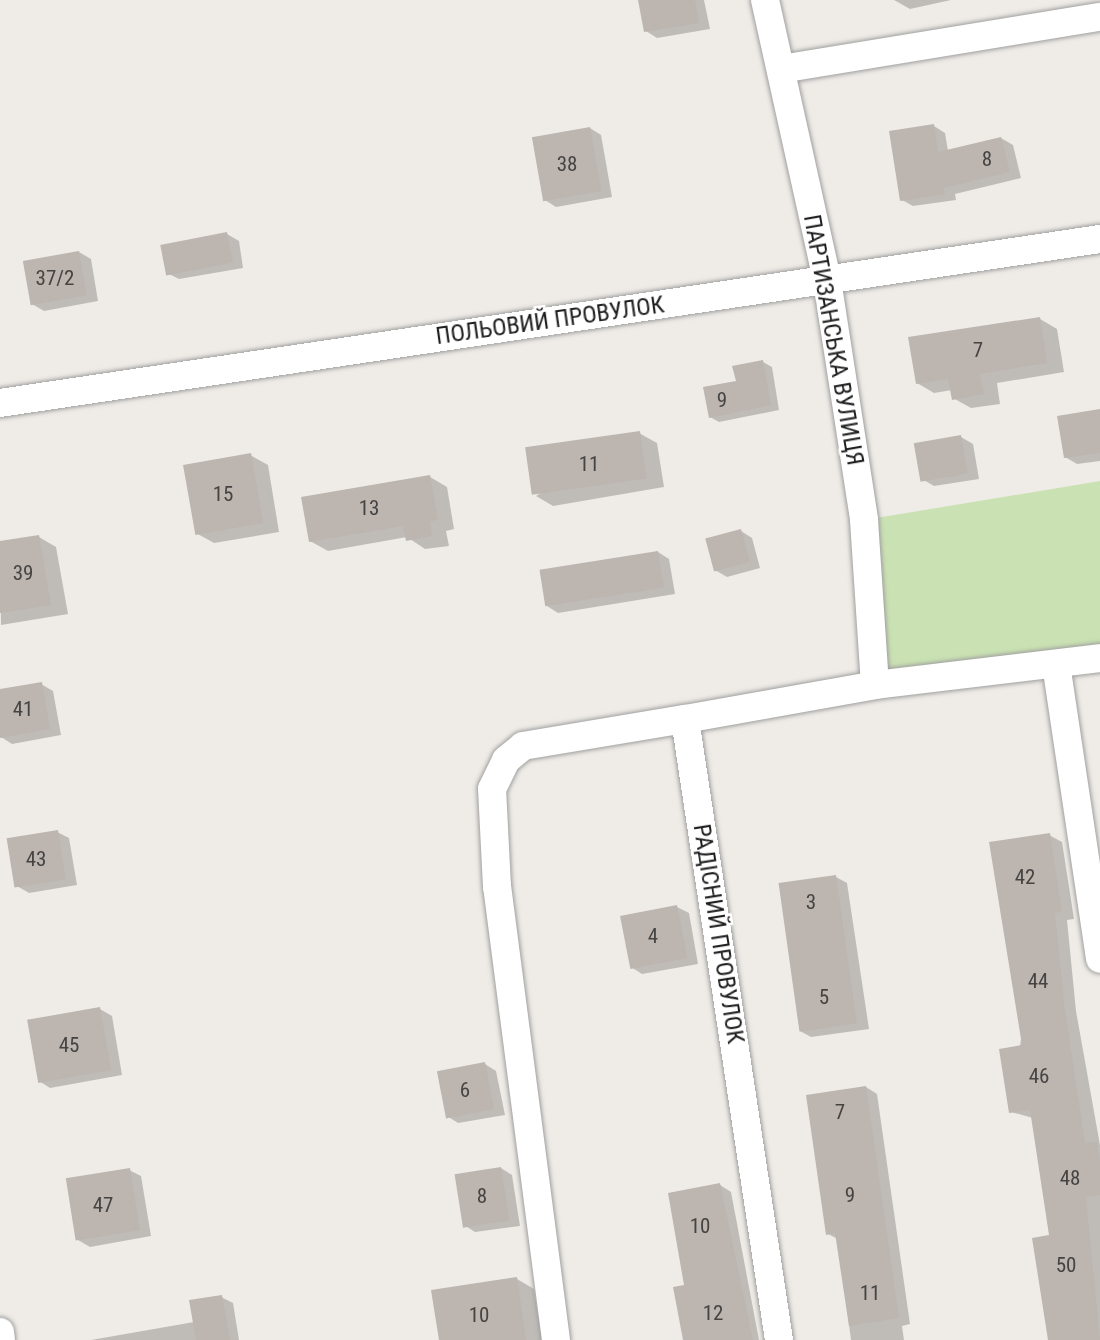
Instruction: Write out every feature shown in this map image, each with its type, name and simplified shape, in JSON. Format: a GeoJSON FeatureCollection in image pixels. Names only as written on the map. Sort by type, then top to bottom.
{"type":"FeatureCollection","features":[{"type":"Feature","properties":{"kind":"street","name":"ПАРТИЗАНСЬКА ВУЛИЦЯ"},"geometry":{"type":"LineString","coordinates":[[765,0],[827,279],[864,520],[875,685]]}},
{"type":"Feature","properties":{"kind":"street"},"geometry":{"type":"LineString","coordinates":[[781,69],[1100,17]]}},
{"type":"Feature","properties":{"kind":"street","name":"ПОЛЬОВИЙ ПРОВУЛОК"},"geometry":{"type":"LineString","coordinates":[[0,403],[1100,239]]}},
{"type":"Feature","properties":{"kind":"street"},"geometry":{"type":"LineString","coordinates":[[556,1340],[497,887],[492,789],[506,760],[523,746],[875,685],[1100,658]]}},
{"type":"Feature","properties":{"kind":"street"},"geometry":{"type":"LineString","coordinates":[[1056,664],[1100,959]]}},
{"type":"Feature","properties":{"kind":"street","name":"РАДІСНИЙ ПРОВУЛОК"},"geometry":{"type":"LineString","coordinates":[[685,719],[779,1340]]}},
{"type":"Feature","properties":{"kind":"street"},"geometry":{"type":"LineString","coordinates":[[0,1332],[1,1340]]}},
{"type":"Feature","properties":{"kind":"green space"},"geometry":{"type":"Polygon","coordinates":[[[1100,481],[1100,658],[875,685],[864,520],[1100,481]]]}},
{"type":"Feature","properties":{"kind":"building"},"geometry":{"type":"Polygon","coordinates":[[[638,0],[695,0],[699,23],[644,32],[638,0]]]}},
{"type":"Feature","properties":{"kind":"building"},"geometry":{"type":"Polygon","coordinates":[[[934,124],[938,152],[1001,137],[1010,172],[944,188],[945,194],[900,201],[889,131],[934,124]]]}},
{"type":"Feature","properties":{"kind":"building"},"geometry":{"type":"Polygon","coordinates":[[[590,127],[601,191],[543,201],[532,137],[590,127]]]}},
{"type":"Feature","properties":{"kind":"building"},"geometry":{"type":"Polygon","coordinates":[[[227,232],[233,262],[166,275],[160,245],[227,232]]]}},
{"type":"Feature","properties":{"kind":"building"},"geometry":{"type":"Polygon","coordinates":[[[79,251],[87,295],[31,305],[23,261],[79,251]]]}},
{"type":"Feature","properties":{"kind":"building"},"geometry":{"type":"Polygon","coordinates":[[[1040,317],[1047,363],[980,374],[984,394],[952,400],[948,379],[916,384],[908,337],[1040,317]]]}},
{"type":"Feature","properties":{"kind":"building"},"geometry":{"type":"Polygon","coordinates":[[[763,360],[771,405],[709,418],[703,387],[736,381],[732,366],[763,360]]]}},
{"type":"Feature","properties":{"kind":"building"},"geometry":{"type":"Polygon","coordinates":[[[1100,409],[1100,453],[1064,458],[1057,416],[1100,409]]]}},
{"type":"Feature","properties":{"kind":"building"},"geometry":{"type":"Polygon","coordinates":[[[640,431],[647,479],[532,495],[525,447],[640,431]]]}},
{"type":"Feature","properties":{"kind":"building"},"geometry":{"type":"Polygon","coordinates":[[[961,435],[968,473],[921,482],[914,443],[961,435]]]}},
{"type":"Feature","properties":{"kind":"building"},"geometry":{"type":"Polygon","coordinates":[[[251,453],[263,523],[195,535],[183,465],[251,453]]]}},
{"type":"Feature","properties":{"kind":"building"},"geometry":{"type":"Polygon","coordinates":[[[430,475],[438,520],[430,521],[432,536],[406,541],[403,526],[309,542],[301,497],[430,475]]]}},
{"type":"Feature","properties":{"kind":"building"},"geometry":{"type":"Polygon","coordinates":[[[741,529],[750,562],[714,571],[705,539],[741,529]]]}},
{"type":"Feature","properties":{"kind":"building"},"geometry":{"type":"Polygon","coordinates":[[[39,535],[51,605],[0,613],[0,541],[39,535]]]}},
{"type":"Feature","properties":{"kind":"building"},"geometry":{"type":"Polygon","coordinates":[[[658,551],[664,588],[545,606],[539,570],[658,551]]]}},
{"type":"Feature","properties":{"kind":"building"},"geometry":{"type":"Polygon","coordinates":[[[42,682],[50,729],[0,738],[0,689],[42,682]]]}},
{"type":"Feature","properties":{"kind":"building"},"geometry":{"type":"Polygon","coordinates":[[[58,830],[66,879],[14,888],[7,838],[58,830]]]}},
{"type":"Feature","properties":{"kind":"building"},"geometry":{"type":"Polygon","coordinates":[[[1050,833],[1062,912],[1055,913],[1064,1003],[1085,1143],[1097,1141],[1100,1161],[1100,1195],[1086,1197],[1100,1340],[1048,1340],[1032,1238],[1049,1235],[1030,1110],[1009,1113],[999,1049],[1022,1045],[989,842],[1050,833]]]}},
{"type":"Feature","properties":{"kind":"building"},"geometry":{"type":"Polygon","coordinates":[[[836,875],[857,1024],[799,1032],[779,883],[836,875]]]}},
{"type":"Feature","properties":{"kind":"building"},"geometry":{"type":"Polygon","coordinates":[[[677,905],[687,958],[630,969],[620,916],[677,905]]]}},
{"type":"Feature","properties":{"kind":"building"},"geometry":{"type":"Polygon","coordinates":[[[100,1007],[111,1070],[38,1083],[27,1020],[100,1007]]]}},
{"type":"Feature","properties":{"kind":"building"},"geometry":{"type":"Polygon","coordinates":[[[485,1062],[494,1109],[446,1118],[437,1071],[485,1062]]]}},
{"type":"Feature","properties":{"kind":"building"},"geometry":{"type":"Polygon","coordinates":[[[866,1086],[899,1318],[849,1326],[835,1233],[826,1235],[806,1095],[866,1086]]]}},
{"type":"Feature","properties":{"kind":"building"},"geometry":{"type":"Polygon","coordinates":[[[501,1167],[509,1220],[463,1228],[455,1174],[501,1167]]]}},
{"type":"Feature","properties":{"kind":"building"},"geometry":{"type":"Polygon","coordinates":[[[130,1168],[140,1230],[76,1240],[66,1178],[130,1168]]]}},
{"type":"Feature","properties":{"kind":"building"},"geometry":{"type":"Polygon","coordinates":[[[720,1183],[753,1340],[683,1340],[673,1287],[684,1285],[668,1193],[720,1183]]]}},
{"type":"Feature","properties":{"kind":"building"},"geometry":{"type":"Polygon","coordinates":[[[517,1277],[526,1340],[439,1340],[431,1290],[517,1277]]]}},
{"type":"Feature","properties":{"kind":"building"},"geometry":{"type":"Polygon","coordinates":[[[222,1295],[230,1340],[196,1340],[189,1300],[222,1295]]]}}]}
